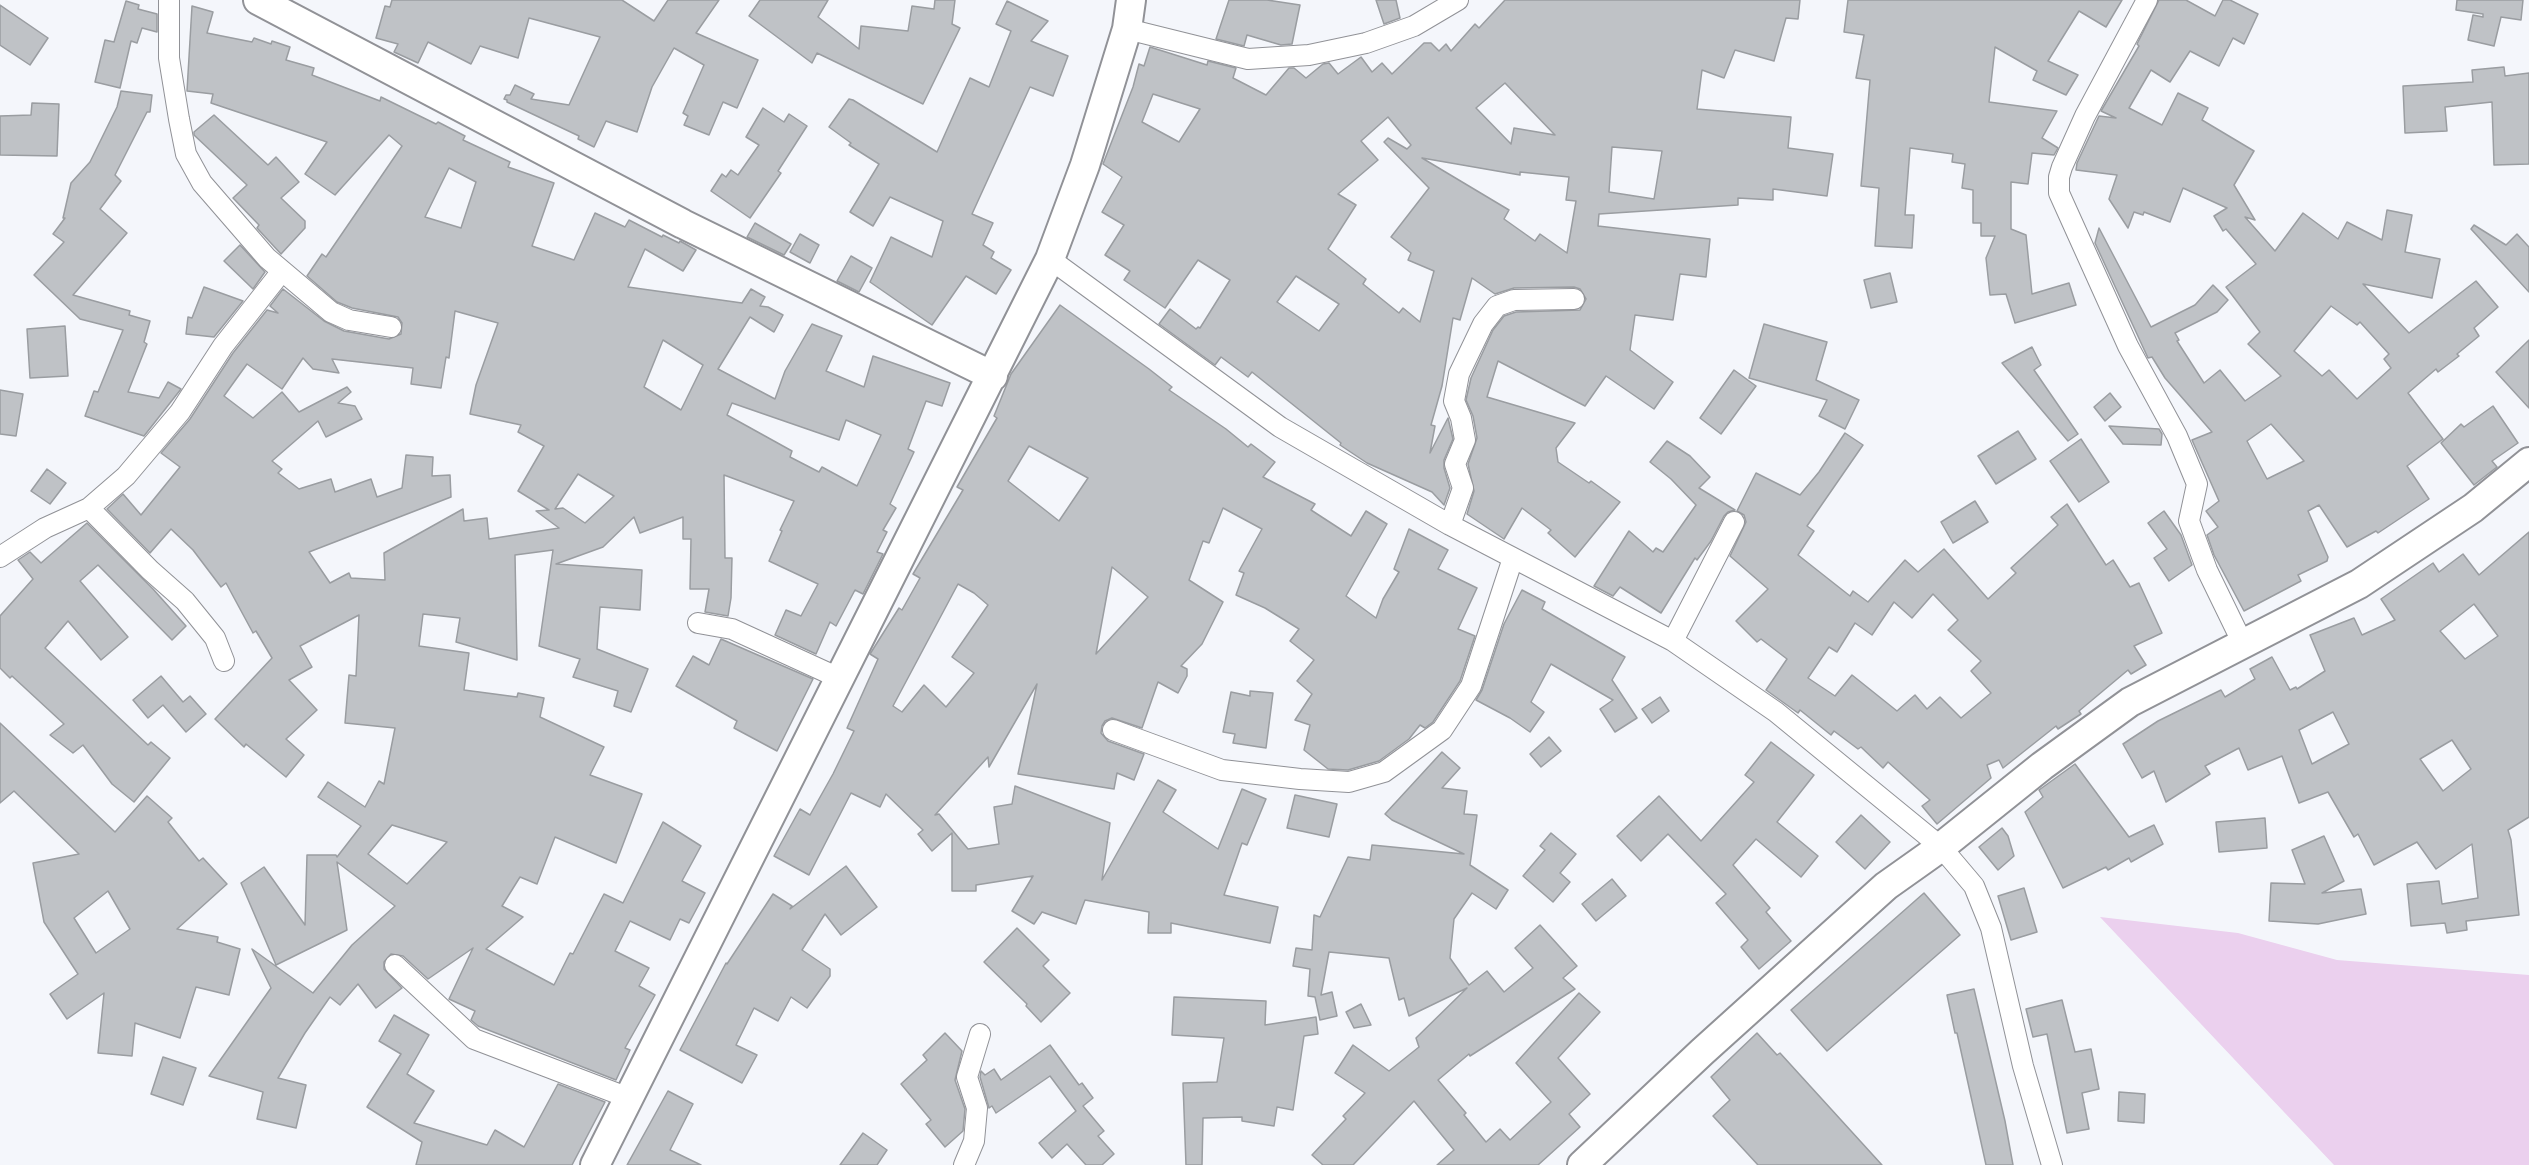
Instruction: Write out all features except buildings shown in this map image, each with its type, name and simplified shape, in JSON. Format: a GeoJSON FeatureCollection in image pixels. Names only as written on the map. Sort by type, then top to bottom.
{"type":"FeatureCollection","features":[{"type":"Feature","properties":{"kind":"street"},"geometry":{"type":"LineString","coordinates":[[169,0],[169,58],[186,154],[202,183],[282,271],[331,312],[349,320],[391,327]]}},
{"type":"Feature","properties":{"kind":"street"},"geometry":{"type":"LineString","coordinates":[[258,0],[683,224],[993,376]]}},
{"type":"Feature","properties":{"kind":"street"},"geometry":{"type":"LineString","coordinates":[[595,1165],[1050,259],[1085,165],[1126,29],[1131,0]]}},
{"type":"Feature","properties":{"kind":"street"},"geometry":{"type":"LineString","coordinates":[[1126,29],[1248,59],[1309,55],[1366,44],[1405,30],[1458,0]]}},
{"type":"Feature","properties":{"kind":"street"},"geometry":{"type":"LineString","coordinates":[[2147,0],[2085,116],[2061,167],[2059,193],[2128,346],[2177,436],[2197,484],[2189,520],[2207,570],[2244,644]]}},
{"type":"Feature","properties":{"kind":"street"},"geometry":{"type":"LineString","coordinates":[[1050,259],[1280,427],[1450,525],[1673,641],[1776,712],[1941,847],[1974,886],[1991,928],[2023,1066],[2052,1165]]}},
{"type":"Feature","properties":{"kind":"street"},"geometry":{"type":"LineString","coordinates":[[0,557],[45,528],[89,508],[126,476],[180,412],[223,346],[282,271]]}},
{"type":"Feature","properties":{"kind":"street"},"geometry":{"type":"LineString","coordinates":[[1450,525],[1463,488],[1455,464],[1465,440],[1461,418],[1454,400],[1459,374],[1484,324],[1497,306],[1514,300],[1574,299]]}},
{"type":"Feature","properties":{"kind":"street"},"geometry":{"type":"LineString","coordinates":[[1582,1165],[1702,1052],[1886,885],[1941,847],[2042,766],[2130,702],[2359,584],[2526,470]]}},
{"type":"Feature","properties":{"kind":"street"},"geometry":{"type":"LineString","coordinates":[[89,508],[150,570],[185,601],[215,638],[225,661]]}},
{"type":"Feature","properties":{"kind":"street"},"geometry":{"type":"LineString","coordinates":[[1673,641],[1734,522]]}},
{"type":"Feature","properties":{"kind":"street"},"geometry":{"type":"LineString","coordinates":[[1113,730],[1222,770],[1350,782],[1383,772],[1442,730],[1471,686],[1513,558]]}},
{"type":"Feature","properties":{"kind":"street"},"geometry":{"type":"LineString","coordinates":[[698,623],[732,629],[839,678]]}},
{"type":"Feature","properties":{"kind":"street"},"geometry":{"type":"LineString","coordinates":[[395,965],[474,1039],[629,1098]]}},
{"type":"Feature","properties":{"kind":"street"},"geometry":{"type":"LineString","coordinates":[[964,1165],[974,1141],[977,1108],[967,1077],[980,1034]]}},
{"type":"Feature","properties":{"kind":"shaded area"},"geometry":{"type":"Polygon","coordinates":[[[2100,917],[2238,933],[2337,960],[2529,975],[2529,1165],[2334,1165],[2100,917]]]}}]}
